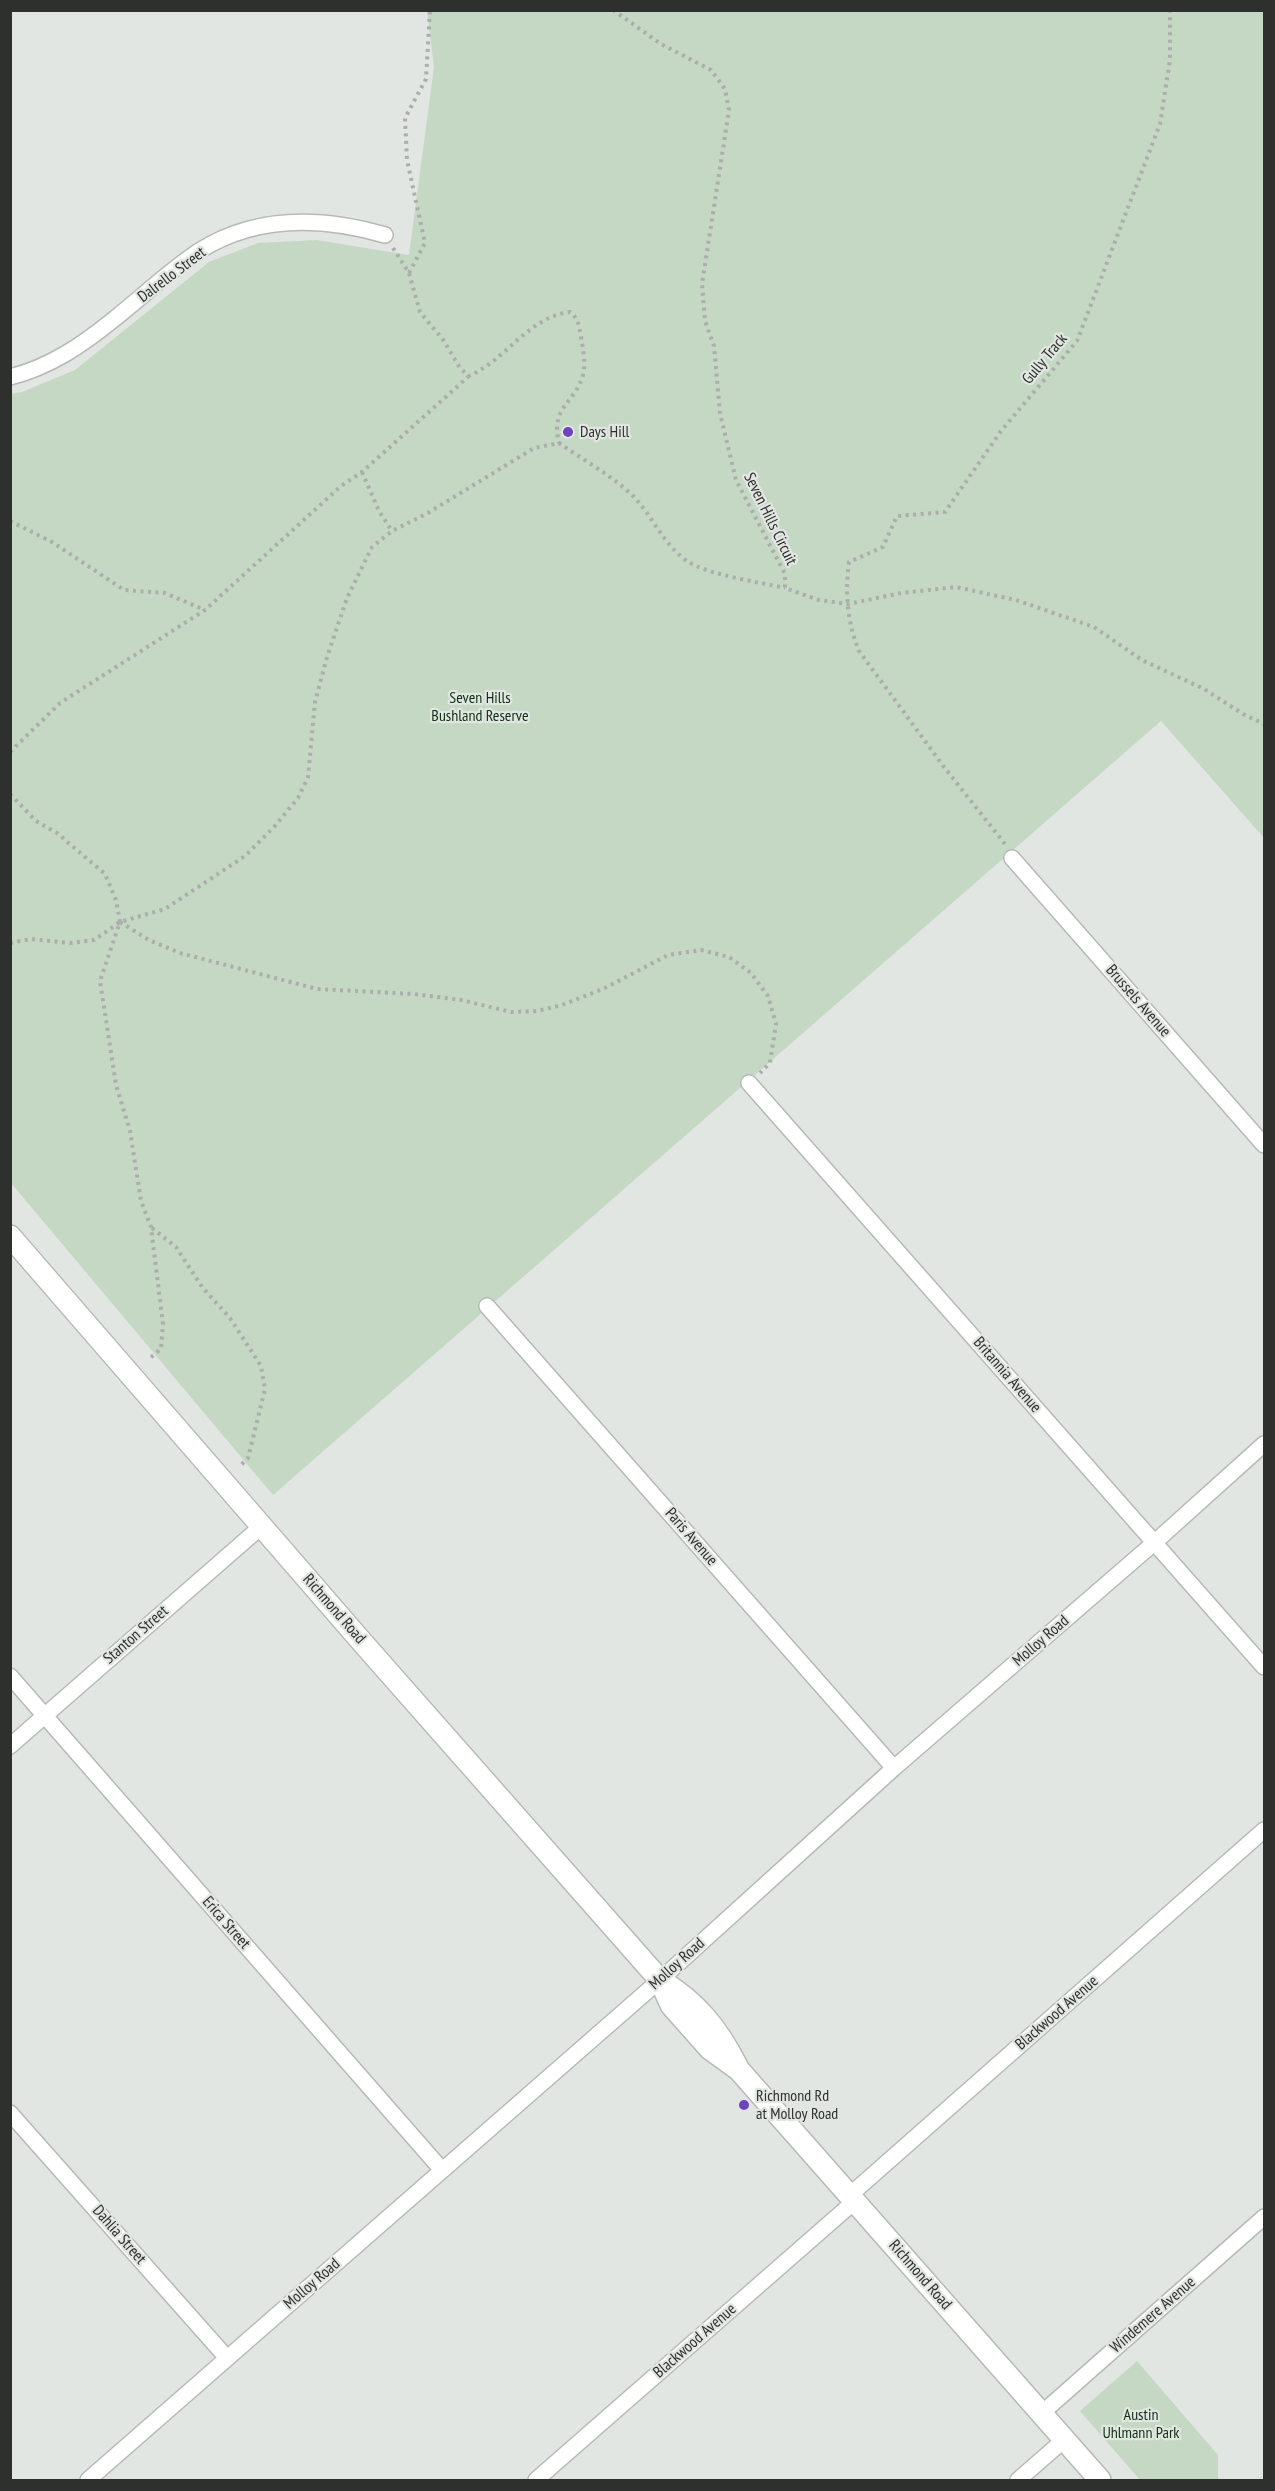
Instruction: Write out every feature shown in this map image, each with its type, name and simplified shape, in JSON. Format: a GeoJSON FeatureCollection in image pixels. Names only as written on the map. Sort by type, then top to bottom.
{"type":"FeatureCollection","features":[{"type":"Feature","properties":{"kind":"main road","name":"Richmond Road"},"geometry":{"type":"LineString","coordinates":[[10,1236],[362,1642],[660,1980],[683,1993],[703,2015],[723,2038],[739,2070],[1100,2481]]}},
{"type":"Feature","properties":{"kind":"street","name":"Dalrello Street"},"geometry":{"type":"LineString","coordinates":[[10,377],[33,372],[78,348],[199,251],[235,232],[273,224],[320,222],[354,226],[385,235]]}},
{"type":"Feature","properties":{"kind":"street","name":"Brussels Avenue"},"geometry":{"type":"LineString","coordinates":[[1012,858],[1264,1145]]}},
{"type":"Feature","properties":{"kind":"street","name":"Britannia Avenue"},"geometry":{"type":"LineString","coordinates":[[749,1083],[1264,1667]]}},
{"type":"Feature","properties":{"kind":"street","name":"Paris Avenue"},"geometry":{"type":"LineString","coordinates":[[487,1306],[894,1768]]}},
{"type":"Feature","properties":{"kind":"street","name":"Molloy Road"},"geometry":{"type":"LineString","coordinates":[[88,2481],[660,1980],[894,1768],[1155,1542],[1264,1444]]}},
{"type":"Feature","properties":{"kind":"street","name":"Stanton Street"},"geometry":{"type":"LineString","coordinates":[[10,1746],[263,1526]]}},
{"type":"Feature","properties":{"kind":"street","name":"Erica Street"},"geometry":{"type":"LineString","coordinates":[[10,1676],[442,2170]]}},
{"type":"Feature","properties":{"kind":"street","name":"Blackwood Avenue"},"geometry":{"type":"LineString","coordinates":[[536,2481],[1264,1830]]}},
{"type":"Feature","properties":{"kind":"street","name":"Dahlia Street"},"geometry":{"type":"LineString","coordinates":[[10,2113],[227,2358]]}},
{"type":"Feature","properties":{"kind":"street","name":"Windemere Avenue"},"geometry":{"type":"LineString","coordinates":[[1042,2414],[1264,2217]]}},
{"type":"Feature","properties":{"kind":"street"},"geometry":{"type":"LineString","coordinates":[[1018,2481],[1064,2440]]}},
{"type":"Feature","properties":{"kind":"path"},"geometry":{"type":"LineString","coordinates":[[409,273],[425,243],[407,160],[405,118],[426,79],[430,10]]}},
{"type":"Feature","properties":{"kind":"path","name":"Seven Hills Circuit"},"geometry":{"type":"LineString","coordinates":[[613,10],[661,44],[711,70],[725,89],[729,110],[702,284],[705,321],[714,346],[720,413],[736,480],[785,574],[785,588],[819,600],[848,604],[901,593],[957,587],[1016,600],[1094,627],[1142,660],[1204,689],[1243,714],[1264,724]]}},
{"type":"Feature","properties":{"kind":"path","name":"Gully Track"},"geometry":{"type":"LineString","coordinates":[[848,604],[846,583],[849,562],[883,547],[897,516],[945,512],[1001,431],[1077,341],[1160,124],[1170,60],[1170,10]]}},
{"type":"Feature","properties":{"kind":"path"},"geometry":{"type":"LineString","coordinates":[[385,235],[409,273],[420,312],[444,341],[460,368],[469,376]]}},
{"type":"Feature","properties":{"kind":"path"},"geometry":{"type":"LineString","coordinates":[[10,752],[60,703],[205,610],[341,486],[362,472],[469,376],[496,360],[533,327],[559,313],[570,312],[577,318],[584,373],[577,391],[564,405],[555,428],[559,443],[634,498],[661,535],[688,561],[717,572],[785,588]]}},
{"type":"Feature","properties":{"kind":"path"},"geometry":{"type":"LineString","coordinates":[[10,943],[31,939],[70,943],[94,940],[120,922],[165,909],[245,856],[274,827],[298,798],[308,777],[315,702],[347,597],[372,547],[392,531],[428,513],[534,448],[559,443]]}},
{"type":"Feature","properties":{"kind":"path"},"geometry":{"type":"LineString","coordinates":[[362,472],[379,511],[392,531]]}},
{"type":"Feature","properties":{"kind":"path"},"geometry":{"type":"LineString","coordinates":[[10,520],[52,542],[124,590],[165,593],[205,610]]}},
{"type":"Feature","properties":{"kind":"path"},"geometry":{"type":"LineString","coordinates":[[848,604],[851,632],[859,651],[944,767],[1006,846],[1012,858]]}},
{"type":"Feature","properties":{"kind":"path"},"geometry":{"type":"LineString","coordinates":[[10,794],[36,821],[57,833],[105,874],[116,900],[120,922],[100,981],[116,1085],[130,1131],[141,1201],[151,1227],[163,1324],[161,1349],[149,1359]]}},
{"type":"Feature","properties":{"kind":"path"},"geometry":{"type":"LineString","coordinates":[[120,922],[149,940],[180,953],[316,989],[414,993],[461,1000],[511,1012],[537,1011],[562,1005],[603,989],[668,955],[701,950],[729,957],[751,974],[768,996],[776,1024],[770,1063],[749,1083]]}},
{"type":"Feature","properties":{"kind":"path"},"geometry":{"type":"LineString","coordinates":[[151,1227],[176,1247],[202,1287],[230,1318],[261,1366],[265,1389],[248,1458],[240,1466]]}},
{"type":"Feature","properties":{"kind":"green space","name":"Seven Hills Bushland Reserve"},"geometry":{"type":"Polygon","coordinates":[[[427,11],[1264,11],[1264,838],[1161,721],[273,1495],[11,1183],[11,394],[22,392],[75,370],[209,262],[258,243],[317,240],[409,255],[434,67],[427,11]]]}},
{"type":"Feature","properties":{"kind":"green space","name":"Austin Uhlmann Park"},"geometry":{"type":"Polygon","coordinates":[[[1137,2361],[1218,2455],[1218,2480],[1140,2480],[1080,2411],[1137,2361]]]}},
{"type":"Feature","properties":{"kind":"place","name":"Days Hill"},"geometry":{"type":"Point","coordinates":[568,432]}},
{"type":"Feature","properties":{"kind":"place","name":"Richmond Rd at Molloy Road"},"geometry":{"type":"Point","coordinates":[744,2105]}}]}
